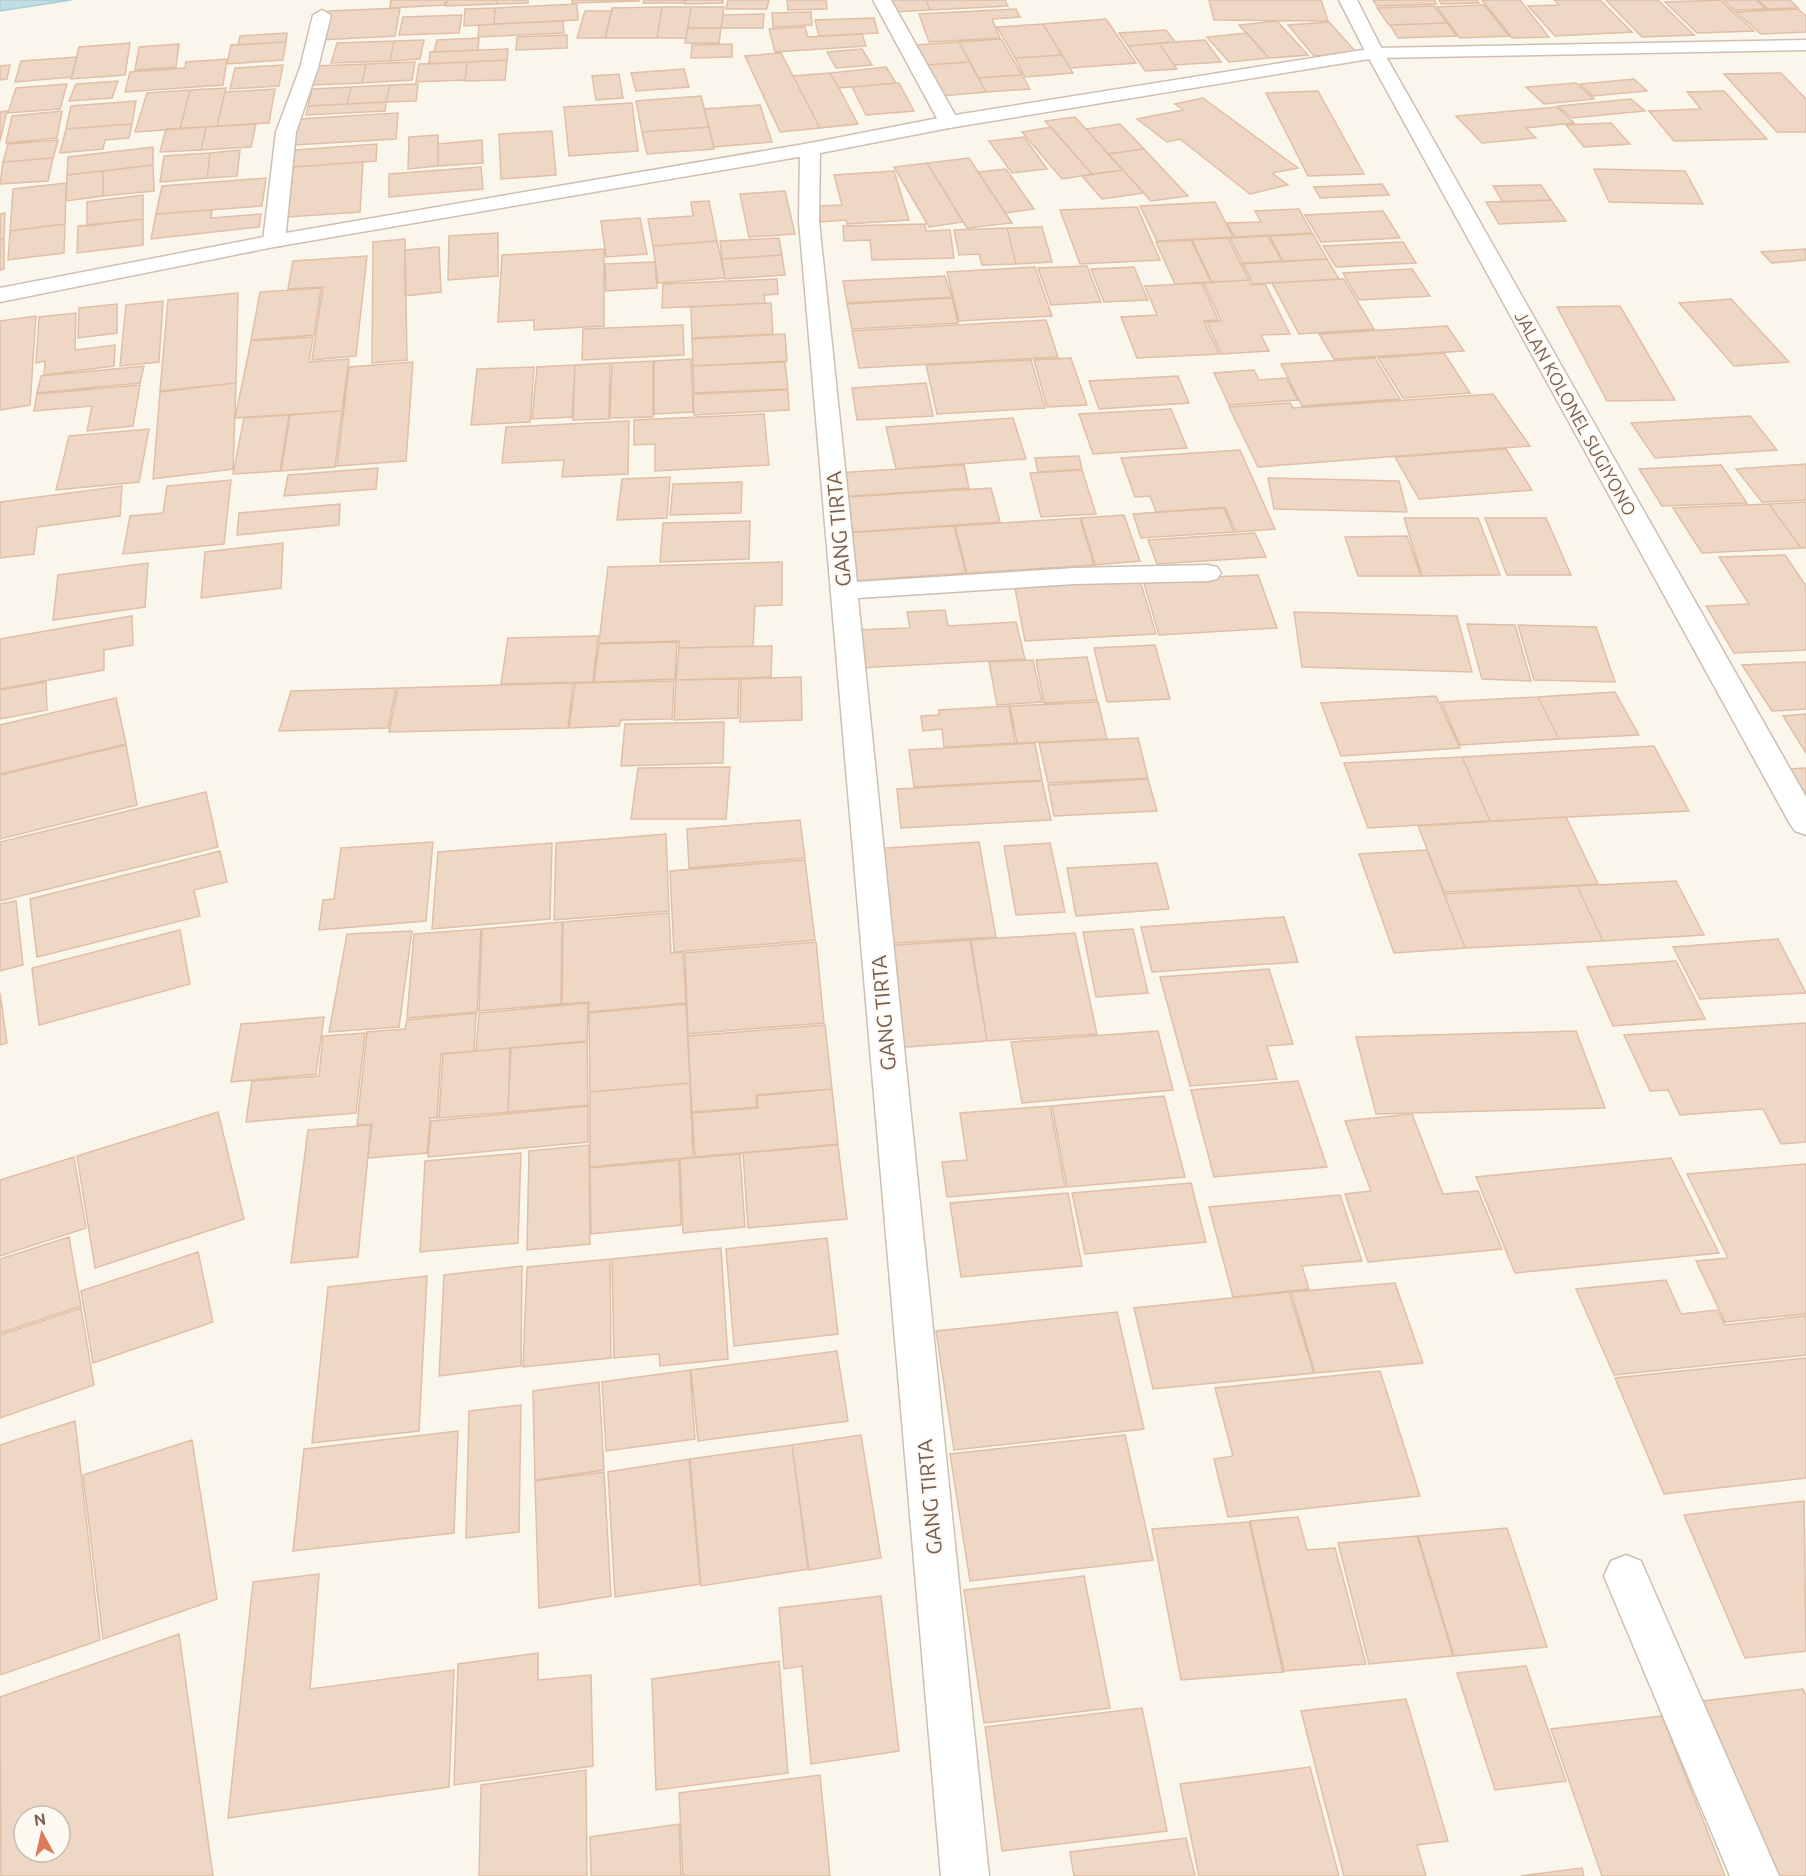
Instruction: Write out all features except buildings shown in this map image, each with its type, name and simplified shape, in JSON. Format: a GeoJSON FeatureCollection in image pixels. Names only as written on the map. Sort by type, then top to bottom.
{"type":"FeatureCollection","features":[{"type":"Feature","properties":{"kind":"street"},"geometry":{"type":"LineString","coordinates":[[882,0],[949,122]]}},
{"type":"Feature","properties":{"kind":"street","name":"JALAN KOLONEL SUGIYONO"},"geometry":{"type":"LineString","coordinates":[[1348,0],[1375,53],[1806,824]]}},
{"type":"Feature","properties":{"kind":"street"},"geometry":{"type":"LineString","coordinates":[[274,241],[286,132],[309,68],[322,15]]}},
{"type":"Feature","properties":{"kind":"street"},"geometry":{"type":"LineString","coordinates":[[0,295],[274,241],[810,149],[949,122],[1375,53],[1806,45]]}},
{"type":"Feature","properties":{"kind":"street","name":"GANG TIRTA"},"geometry":{"type":"LineString","coordinates":[[810,149],[809,221],[965,1876]]}},
{"type":"Feature","properties":{"kind":"street"},"geometry":{"type":"LineString","coordinates":[[844,591],[1075,576],[1208,573]]}},
{"type":"Feature","properties":{"kind":"street"},"geometry":{"type":"LineString","coordinates":[[1626,1576],[1755,1876]]}},
{"type":"Feature","properties":{"kind":"water"},"geometry":{"type":"Polygon","coordinates":[[[0,0],[71,0],[0,11],[0,0]]]}}]}
